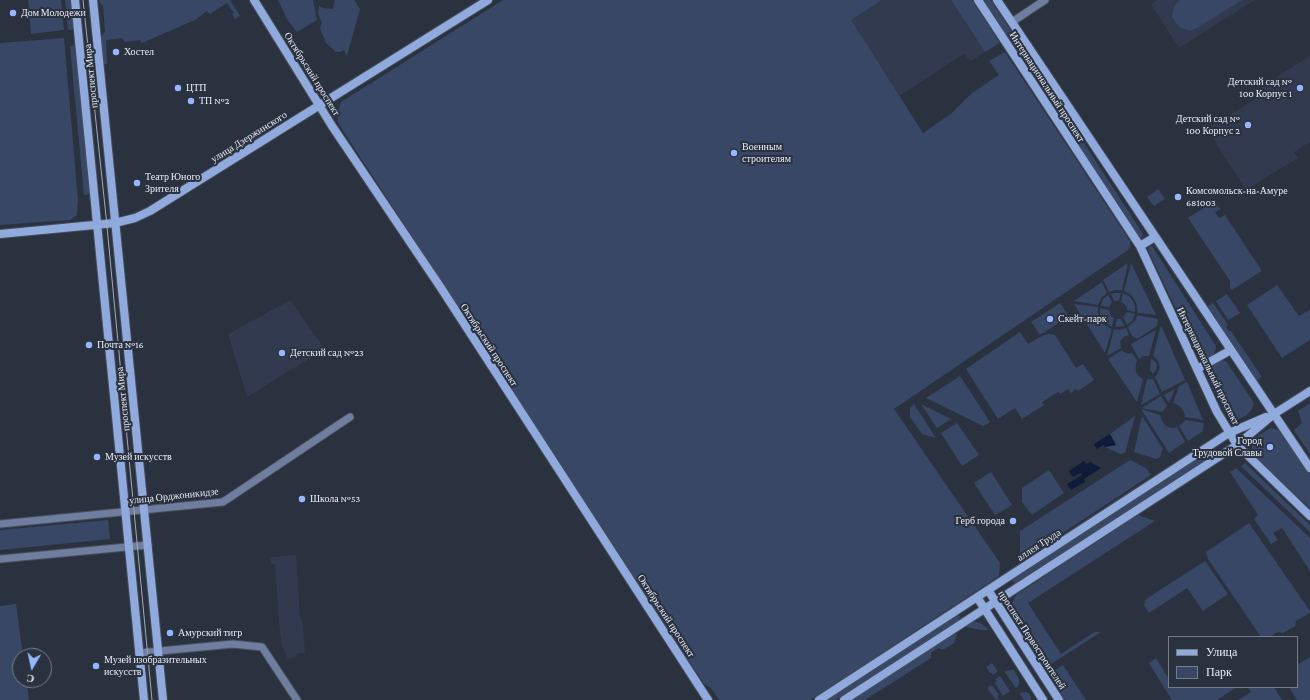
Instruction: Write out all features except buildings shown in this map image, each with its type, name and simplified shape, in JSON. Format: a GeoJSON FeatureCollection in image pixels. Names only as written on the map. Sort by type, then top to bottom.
{"type":"FeatureCollection","features":[{"type":"Feature","properties":{"kind":"main road","name":"проспект Мира"},"geometry":{"type":"LineString","coordinates":[[75,0],[144,700]]}},
{"type":"Feature","properties":{"kind":"main road","name":"проспект Мира"},"geometry":{"type":"LineString","coordinates":[[93,0],[163,700]]}},
{"type":"Feature","properties":{"kind":"main road","name":"Октябрьский проспект"},"geometry":{"type":"LineString","coordinates":[[254,0],[319,105],[708,700]]}},
{"type":"Feature","properties":{"kind":"main road","name":"улица Дзержинского"},"geometry":{"type":"LineString","coordinates":[[0,234],[115,223],[135,218],[150,211],[488,0]]}},
{"type":"Feature","properties":{"kind":"main road","name":"Интернациональный проспект"},"geometry":{"type":"LineString","coordinates":[[978,0],[1140,246],[1217,412],[1236,445],[1310,516]]}},
{"type":"Feature","properties":{"kind":"main road","name":"Интернациональный проспект"},"geometry":{"type":"LineString","coordinates":[[997,0],[1310,468]]}},
{"type":"Feature","properties":{"kind":"main road"},"geometry":{"type":"LineString","coordinates":[[1140,246],[1155,237]]}},
{"type":"Feature","properties":{"kind":"main road"},"geometry":{"type":"LineString","coordinates":[[1197,369],[1231,350]]}},
{"type":"Feature","properties":{"kind":"main road","name":"аллея Труда"},"geometry":{"type":"LineString","coordinates":[[844,700],[1236,445],[1274,414],[1310,391]]}},
{"type":"Feature","properties":{"kind":"main road","name":"аллея Труда"},"geometry":{"type":"LineString","coordinates":[[819,700],[1229,433],[1274,414]]}},
{"type":"Feature","properties":{"kind":"main road","name":"проспект Первостроителей"},"geometry":{"type":"LineString","coordinates":[[988,590],[1059,700]]}},
{"type":"Feature","properties":{"kind":"main road"},"geometry":{"type":"LineString","coordinates":[[977,597],[1044,700]]}},
{"type":"Feature","properties":{"kind":"main road"},"geometry":{"type":"LineString","coordinates":[[1031,681],[1042,674]]}},
{"type":"Feature","properties":{"kind":"street"},"geometry":{"type":"LineString","coordinates":[[1012,22],[1046,0]]}},
{"type":"Feature","properties":{"kind":"street","name":"улица Орджоникидзе"},"geometry":{"type":"LineString","coordinates":[[0,524],[223,502],[350,417]]}},
{"type":"Feature","properties":{"kind":"street"},"geometry":{"type":"LineString","coordinates":[[0,559],[148,545]]}},
{"type":"Feature","properties":{"kind":"street"},"geometry":{"type":"LineString","coordinates":[[139,653],[233,644],[262,646],[297,700]]}},
{"type":"Feature","properties":{"kind":"shaded area"},"geometry":{"type":"Polygon","coordinates":[[[882,0],[951,0],[985,52],[971,61],[964,54],[899,96],[850,20],[882,0]]]}},
{"type":"Feature","properties":{"kind":"shaded area"},"geometry":{"type":"Polygon","coordinates":[[[1157,0],[1255,0],[1179,48],[1151,4],[1157,0]]]}},
{"type":"Feature","properties":{"kind":"shaded area"},"geometry":{"type":"Polygon","coordinates":[[[1310,56],[1310,142],[1294,152],[1298,158],[1246,190],[1207,129],[1260,96],[1256,90],[1310,56]]]}},
{"type":"Feature","properties":{"kind":"shaded area"},"geometry":{"type":"Polygon","coordinates":[[[290,300],[325,349],[247,397],[228,334],[290,300]]]}},
{"type":"Feature","properties":{"kind":"shaded area"},"geometry":{"type":"Polygon","coordinates":[[[1110,434],[1116,445],[1105,447],[1103,445],[1097,449],[1094,444],[1110,434]]]}},
{"type":"Feature","properties":{"kind":"shaded area"},"geometry":{"type":"Polygon","coordinates":[[[1084,461],[1086,464],[1090,462],[1101,468],[1084,479],[1085,482],[1071,490],[1067,484],[1082,475],[1081,473],[1073,477],[1069,471],[1084,461]]]}},
{"type":"Feature","properties":{"kind":"shaded area"},"geometry":{"type":"Polygon","coordinates":[[[296,555],[300,615],[303,625],[305,653],[298,653],[295,657],[288,659],[282,647],[275,564],[271,564],[270,557],[296,555]]]}},
{"type":"Feature","properties":{"kind":"green space"},"geometry":{"type":"Polygon","coordinates":[[[28,0],[61,0],[64,30],[31,34],[28,0]]]}},
{"type":"Feature","properties":{"kind":"green space"},"geometry":{"type":"Polygon","coordinates":[[[65,0],[72,0],[75,29],[68,30],[65,0]]]}},
{"type":"Feature","properties":{"kind":"green space"},"geometry":{"type":"Polygon","coordinates":[[[99,0],[230,0],[240,16],[235,19],[232,14],[234,13],[227,3],[210,14],[207,11],[195,20],[142,43],[140,40],[125,42],[122,38],[106,40],[107,64],[104,64],[101,37],[105,32],[103,6],[99,0]]]}},
{"type":"Feature","properties":{"kind":"green space"},"geometry":{"type":"Polygon","coordinates":[[[278,0],[313,0],[317,20],[297,32],[288,21],[278,0]]]}},
{"type":"Feature","properties":{"kind":"green space"},"geometry":{"type":"Polygon","coordinates":[[[335,0],[354,0],[360,9],[347,56],[344,50],[336,52],[326,43],[320,28],[322,23],[318,14],[319,6],[333,9],[335,0]]]}},
{"type":"Feature","properties":{"kind":"green space"},"geometry":{"type":"Polygon","coordinates":[[[503,0],[882,0],[851,20],[923,133],[952,113],[972,93],[999,75],[989,61],[1005,52],[1130,241],[1128,250],[894,409],[1000,563],[999,576],[810,700],[719,700],[711,688],[704,684],[338,123],[337,114],[341,102],[503,0]]]}},
{"type":"Feature","properties":{"kind":"green space"},"geometry":{"type":"Polygon","coordinates":[[[951,0],[972,0],[1000,43],[985,52],[951,0]]]}},
{"type":"Feature","properties":{"kind":"green space"},"geometry":{"type":"Polygon","coordinates":[[[984,0],[991,0],[1143,234],[1142,238],[1138,237],[984,0]]]}},
{"type":"Feature","properties":{"kind":"green space"},"geometry":{"type":"Polygon","coordinates":[[[1180,0],[1242,0],[1190,31],[1179,27],[1172,17],[1174,6],[1180,0]]]}},
{"type":"Feature","properties":{"kind":"green space"},"geometry":{"type":"Polygon","coordinates":[[[64,38],[78,200],[77,215],[70,220],[0,225],[0,43],[64,38]]]}},
{"type":"Feature","properties":{"kind":"green space"},"geometry":{"type":"Polygon","coordinates":[[[76,45],[90,194],[84,195],[70,46],[76,45]]]}},
{"type":"Feature","properties":{"kind":"green space"},"geometry":{"type":"Polygon","coordinates":[[[1158,189],[1165,199],[1154,206],[1147,197],[1158,189]]]}},
{"type":"Feature","properties":{"kind":"green space"},"geometry":{"type":"Polygon","coordinates":[[[1213,202],[1221,209],[1215,212],[1219,218],[1225,215],[1262,271],[1232,290],[1230,288],[1230,281],[1188,218],[1213,202]]]}},
{"type":"Feature","properties":{"kind":"green space"},"geometry":{"type":"Polygon","coordinates":[[[1152,246],[1216,346],[1216,350],[1210,357],[1201,358],[1198,356],[1148,250],[1149,247],[1152,246]]]}},
{"type":"Feature","properties":{"kind":"green space"},"geometry":{"type":"Polygon","coordinates":[[[1128,263],[1122,290],[1109,292],[1103,280],[1128,263]]]}},
{"type":"Feature","properties":{"kind":"green space"},"geometry":{"type":"Polygon","coordinates":[[[1131,263],[1156,315],[1138,313],[1133,297],[1124,291],[1131,263]]]}},
{"type":"Feature","properties":{"kind":"green space"},"geometry":{"type":"Polygon","coordinates":[[[1102,282],[1107,293],[1102,297],[1098,305],[1074,301],[1102,282]]]}},
{"type":"Feature","properties":{"kind":"green space"},"geometry":{"type":"Polygon","coordinates":[[[1277,285],[1299,316],[1310,310],[1310,340],[1282,358],[1247,305],[1277,285]]]}},
{"type":"Feature","properties":{"kind":"green space"},"geometry":{"type":"Polygon","coordinates":[[[1121,293],[1119,301],[1114,301],[1111,294],[1121,293]]]}},
{"type":"Feature","properties":{"kind":"green space"},"geometry":{"type":"Polygon","coordinates":[[[1123,293],[1129,296],[1133,301],[1135,312],[1127,310],[1126,305],[1121,302],[1123,293]]]}},
{"type":"Feature","properties":{"kind":"green space"},"geometry":{"type":"Polygon","coordinates":[[[1227,294],[1240,313],[1228,320],[1216,301],[1227,294]]]}},
{"type":"Feature","properties":{"kind":"green space"},"geometry":{"type":"Polygon","coordinates":[[[1108,295],[1112,302],[1109,307],[1101,306],[1103,299],[1108,295]]]}},
{"type":"Feature","properties":{"kind":"green space","name":"Скейт-парк"},"geometry":{"type":"Polygon","coordinates":[[[1060,303],[1069,316],[1040,335],[1031,322],[1060,303]]]}},
{"type":"Feature","properties":{"kind":"green space"},"geometry":{"type":"Polygon","coordinates":[[[1213,303],[1228,325],[1226,327],[1229,331],[1231,331],[1262,377],[1255,382],[1205,308],[1213,303]]]}},
{"type":"Feature","properties":{"kind":"green space"},"geometry":{"type":"Polygon","coordinates":[[[1074,304],[1098,307],[1099,318],[1105,325],[1112,329],[1105,353],[1074,304]]]}},
{"type":"Feature","properties":{"kind":"green space"},"geometry":{"type":"Polygon","coordinates":[[[1100,308],[1109,310],[1111,316],[1114,318],[1112,327],[1103,319],[1100,314],[1100,308]]]}},
{"type":"Feature","properties":{"kind":"green space"},"geometry":{"type":"Polygon","coordinates":[[[1127,312],[1135,314],[1132,321],[1127,325],[1123,317],[1127,312]]]}},
{"type":"Feature","properties":{"kind":"green space"},"geometry":{"type":"Polygon","coordinates":[[[1137,315],[1158,319],[1157,326],[1137,339],[1132,336],[1128,327],[1136,320],[1137,315]]]}},
{"type":"Feature","properties":{"kind":"green space"},"geometry":{"type":"Polygon","coordinates":[[[1117,319],[1121,319],[1125,326],[1115,327],[1117,319]]]}},
{"type":"Feature","properties":{"kind":"green space"},"geometry":{"type":"Polygon","coordinates":[[[1161,325],[1185,380],[1162,392],[1155,377],[1159,372],[1160,366],[1156,358],[1153,356],[1161,325]]]}},
{"type":"Feature","properties":{"kind":"green space"},"geometry":{"type":"Polygon","coordinates":[[[1126,328],[1129,335],[1120,341],[1121,348],[1107,356],[1114,329],[1119,330],[1126,328]]]}},
{"type":"Feature","properties":{"kind":"green space"},"geometry":{"type":"Polygon","coordinates":[[[1156,330],[1149,356],[1144,356],[1139,359],[1131,344],[1156,330]]]}},
{"type":"Feature","properties":{"kind":"green space"},"geometry":{"type":"Polygon","coordinates":[[[1020,332],[1028,344],[1048,334],[1055,335],[1076,368],[1083,364],[1094,380],[1078,391],[1076,389],[1071,393],[1068,389],[1060,394],[1058,392],[1042,402],[1044,405],[1022,419],[1015,408],[998,419],[966,369],[1020,332]]]}},
{"type":"Feature","properties":{"kind":"green space"},"geometry":{"type":"Polygon","coordinates":[[[1122,350],[1129,354],[1132,353],[1137,360],[1137,373],[1143,379],[1137,402],[1108,359],[1122,350]]]}},
{"type":"Feature","properties":{"kind":"green space"},"geometry":{"type":"Polygon","coordinates":[[[1151,359],[1157,366],[1153,374],[1150,370],[1151,359]]]}},
{"type":"Feature","properties":{"kind":"green space"},"geometry":{"type":"Polygon","coordinates":[[[1220,360],[1226,361],[1254,403],[1248,414],[1236,420],[1226,415],[1206,374],[1207,370],[1220,360]]]}},
{"type":"Feature","properties":{"kind":"green space"},"geometry":{"type":"Polygon","coordinates":[[[960,376],[990,422],[983,426],[926,398],[960,376]]]}},
{"type":"Feature","properties":{"kind":"green space"},"geometry":{"type":"Polygon","coordinates":[[[1147,379],[1153,379],[1160,394],[1141,405],[1147,379]]]}},
{"type":"Feature","properties":{"kind":"green space"},"geometry":{"type":"Polygon","coordinates":[[[1187,382],[1203,420],[1185,417],[1181,408],[1173,403],[1179,386],[1187,382]]]}},
{"type":"Feature","properties":{"kind":"green space"},"geometry":{"type":"Polygon","coordinates":[[[1175,389],[1169,403],[1164,395],[1175,389]]]}},
{"type":"Feature","properties":{"kind":"green space"},"geometry":{"type":"Polygon","coordinates":[[[1161,396],[1167,406],[1162,412],[1142,408],[1161,396]]]}},
{"type":"Feature","properties":{"kind":"green space"},"geometry":{"type":"Polygon","coordinates":[[[1310,403],[1310,454],[1294,430],[1302,423],[1298,411],[1310,403]]]}},
{"type":"Feature","properties":{"kind":"green space"},"geometry":{"type":"Polygon","coordinates":[[[914,404],[936,438],[922,434],[910,417],[910,408],[914,404]]]}},
{"type":"Feature","properties":{"kind":"green space"},"geometry":{"type":"Polygon","coordinates":[[[921,404],[951,419],[937,428],[921,404]]]}},
{"type":"Feature","properties":{"kind":"green space"},"geometry":{"type":"Polygon","coordinates":[[[1141,409],[1160,415],[1164,424],[1168,427],[1177,427],[1185,442],[1169,453],[1141,409]]]}},
{"type":"Feature","properties":{"kind":"green space"},"geometry":{"type":"Polygon","coordinates":[[[1135,416],[1125,453],[1120,454],[1105,447],[1116,445],[1110,434],[1135,416]]]}},
{"type":"Feature","properties":{"kind":"green space"},"geometry":{"type":"Polygon","coordinates":[[[1142,416],[1163,449],[1160,457],[1156,459],[1134,452],[1142,416]]]}},
{"type":"Feature","properties":{"kind":"green space"},"geometry":{"type":"Polygon","coordinates":[[[1186,420],[1204,423],[1203,431],[1188,441],[1179,426],[1186,420]]]}},
{"type":"Feature","properties":{"kind":"green space"},"geometry":{"type":"Polygon","coordinates":[[[957,423],[979,455],[962,466],[941,433],[957,423]]]}},
{"type":"Feature","properties":{"kind":"green space"},"geometry":{"type":"Polygon","coordinates":[[[1271,428],[1277,429],[1281,432],[1310,471],[1310,508],[1254,456],[1252,450],[1253,442],[1271,428]]]}},
{"type":"Feature","properties":{"kind":"green space"},"geometry":{"type":"Polygon","coordinates":[[[1201,454],[1205,460],[1015,584],[1011,579],[1201,454]]]}},
{"type":"Feature","properties":{"kind":"green space"},"geometry":{"type":"Polygon","coordinates":[[[1130,460],[1146,468],[1151,475],[1023,559],[1020,553],[1020,531],[1130,460]]]}},
{"type":"Feature","properties":{"kind":"green space"},"geometry":{"type":"Polygon","coordinates":[[[1245,463],[1310,525],[1310,532],[1241,466],[1245,463]]]}},
{"type":"Feature","properties":{"kind":"green space"},"geometry":{"type":"Polygon","coordinates":[[[1236,468],[1310,538],[1310,571],[1282,528],[1273,533],[1278,540],[1271,544],[1254,519],[1258,515],[1230,472],[1236,468]]]}},
{"type":"Feature","properties":{"kind":"green space"},"geometry":{"type":"Polygon","coordinates":[[[1049,470],[1064,493],[1032,515],[1022,502],[1022,488],[1049,470]]]}},
{"type":"Feature","properties":{"kind":"green space"},"geometry":{"type":"Polygon","coordinates":[[[991,472],[1012,505],[995,515],[974,483],[991,472]]]}},
{"type":"Feature","properties":{"kind":"green space"},"geometry":{"type":"Polygon","coordinates":[[[1138,515],[1155,521],[1028,603],[1061,654],[1094,632],[1101,632],[1048,666],[1043,665],[1012,618],[1011,606],[1016,595],[1138,515]]]}},
{"type":"Feature","properties":{"kind":"green space"},"geometry":{"type":"Polygon","coordinates":[[[108,520],[110,539],[0,550],[0,530],[108,520]]]}},
{"type":"Feature","properties":{"kind":"green space"},"geometry":{"type":"Polygon","coordinates":[[[1249,523],[1310,613],[1296,621],[1295,626],[1283,633],[1278,632],[1271,636],[1260,636],[1208,559],[1206,552],[1249,523]]]}},
{"type":"Feature","properties":{"kind":"green space"},"geometry":{"type":"Polygon","coordinates":[[[1205,561],[1228,594],[1203,611],[1187,588],[1149,613],[1144,605],[1146,599],[1205,561]]]}},
{"type":"Feature","properties":{"kind":"green space"},"geometry":{"type":"Polygon","coordinates":[[[16,604],[22,648],[12,648],[12,688],[27,688],[29,700],[0,700],[0,606],[16,604]]]}},
{"type":"Feature","properties":{"kind":"green space"},"geometry":{"type":"Polygon","coordinates":[[[956,615],[960,616],[959,620],[836,700],[826,700],[956,615]]]}},
{"type":"Feature","properties":{"kind":"green space"},"geometry":{"type":"Polygon","coordinates":[[[971,621],[981,623],[989,630],[961,626],[971,621]]]}},
{"type":"Feature","properties":{"kind":"green space"},"geometry":{"type":"Polygon","coordinates":[[[954,630],[957,635],[954,643],[943,650],[938,648],[931,653],[931,658],[865,700],[847,700],[954,630]]]}},
{"type":"Feature","properties":{"kind":"green space"},"geometry":{"type":"Polygon","coordinates":[[[1310,657],[1310,700],[1297,700],[1290,688],[1298,688],[1298,664],[1310,657]]]}},
{"type":"Feature","properties":{"kind":"green space"},"geometry":{"type":"Polygon","coordinates":[[[1156,658],[1168,677],[1168,688],[1235,688],[1217,700],[1172,700],[1149,663],[1156,658]]]}},
{"type":"Feature","properties":{"kind":"green space"},"geometry":{"type":"Polygon","coordinates":[[[992,663],[997,670],[997,672],[993,675],[986,667],[992,663]]]}},
{"type":"Feature","properties":{"kind":"green space"},"geometry":{"type":"Polygon","coordinates":[[[1063,665],[1086,700],[1065,700],[1051,677],[1051,673],[1063,665]]]}},
{"type":"Feature","properties":{"kind":"green space"},"geometry":{"type":"Polygon","coordinates":[[[1014,670],[1019,682],[1016,688],[1004,671],[1014,670]]]}},
{"type":"Feature","properties":{"kind":"green space"},"geometry":{"type":"Polygon","coordinates":[[[1000,676],[1010,691],[1003,696],[995,683],[997,681],[995,679],[1000,676]]]}},
{"type":"Feature","properties":{"kind":"green space"},"geometry":{"type":"Polygon","coordinates":[[[991,685],[999,695],[997,696],[999,698],[996,700],[987,688],[991,685]]]}},
{"type":"Feature","properties":{"kind":"green space"},"geometry":{"type":"Polygon","coordinates":[[[1249,688],[1275,688],[1282,700],[1238,700],[1251,692],[1249,688]]]}},
{"type":"Feature","properties":{"kind":"green space"},"geometry":{"type":"Polygon","coordinates":[[[1019,693],[1029,693],[1031,700],[1024,700],[1019,693]]]}},
{"type":"Feature","properties":{"kind":"tram line"},"geometry":{"type":"LineString","coordinates":[[83,0],[106,216],[152,700]]}},
{"type":"Feature","properties":{"kind":"place","name":"Дом Молодежи"},"geometry":{"type":"Point","coordinates":[13,13]}},
{"type":"Feature","properties":{"kind":"place","name":"Хостел"},"geometry":{"type":"Point","coordinates":[116,52]}},
{"type":"Feature","properties":{"kind":"place","name":"ЦТП"},"geometry":{"type":"Point","coordinates":[178,88]}},
{"type":"Feature","properties":{"kind":"place","name":"Детский сад № 100 Корпус 1"},"geometry":{"type":"Point","coordinates":[1300,88]}},
{"type":"Feature","properties":{"kind":"place","name":"ТП №2"},"geometry":{"type":"Point","coordinates":[191,101]}},
{"type":"Feature","properties":{"kind":"place","name":"Детский сад № 100 Корпус 2"},"geometry":{"type":"Point","coordinates":[1248,125]}},
{"type":"Feature","properties":{"kind":"place","name":"Военным строителям"},"geometry":{"type":"Point","coordinates":[734,153]}},
{"type":"Feature","properties":{"kind":"place","name":"Театр Юного Зрителя"},"geometry":{"type":"Point","coordinates":[137,183]}},
{"type":"Feature","properties":{"kind":"place","name":"Комсомольск-на-Амуре 681003"},"geometry":{"type":"Point","coordinates":[1178,197]}},
{"type":"Feature","properties":{"kind":"place","name":"Скейт-парк"},"geometry":{"type":"Point","coordinates":[1050,319]}},
{"type":"Feature","properties":{"kind":"place","name":"Почта №16"},"geometry":{"type":"Point","coordinates":[89,345]}},
{"type":"Feature","properties":{"kind":"place","name":"Детский сад №23"},"geometry":{"type":"Point","coordinates":[282,353]}},
{"type":"Feature","properties":{"kind":"place","name":"Город Трудовой Славы"},"geometry":{"type":"Point","coordinates":[1270,447]}},
{"type":"Feature","properties":{"kind":"place","name":"Музей искусств"},"geometry":{"type":"Point","coordinates":[97,457]}},
{"type":"Feature","properties":{"kind":"place","name":"Школа №53"},"geometry":{"type":"Point","coordinates":[302,499]}},
{"type":"Feature","properties":{"kind":"place","name":"Герб города"},"geometry":{"type":"Point","coordinates":[1013,521]}},
{"type":"Feature","properties":{"kind":"place","name":"Амурский тигр"},"geometry":{"type":"Point","coordinates":[170,633]}},
{"type":"Feature","properties":{"kind":"place","name":"Музей изобразительных искусств"},"geometry":{"type":"Point","coordinates":[96,666]}}]}
